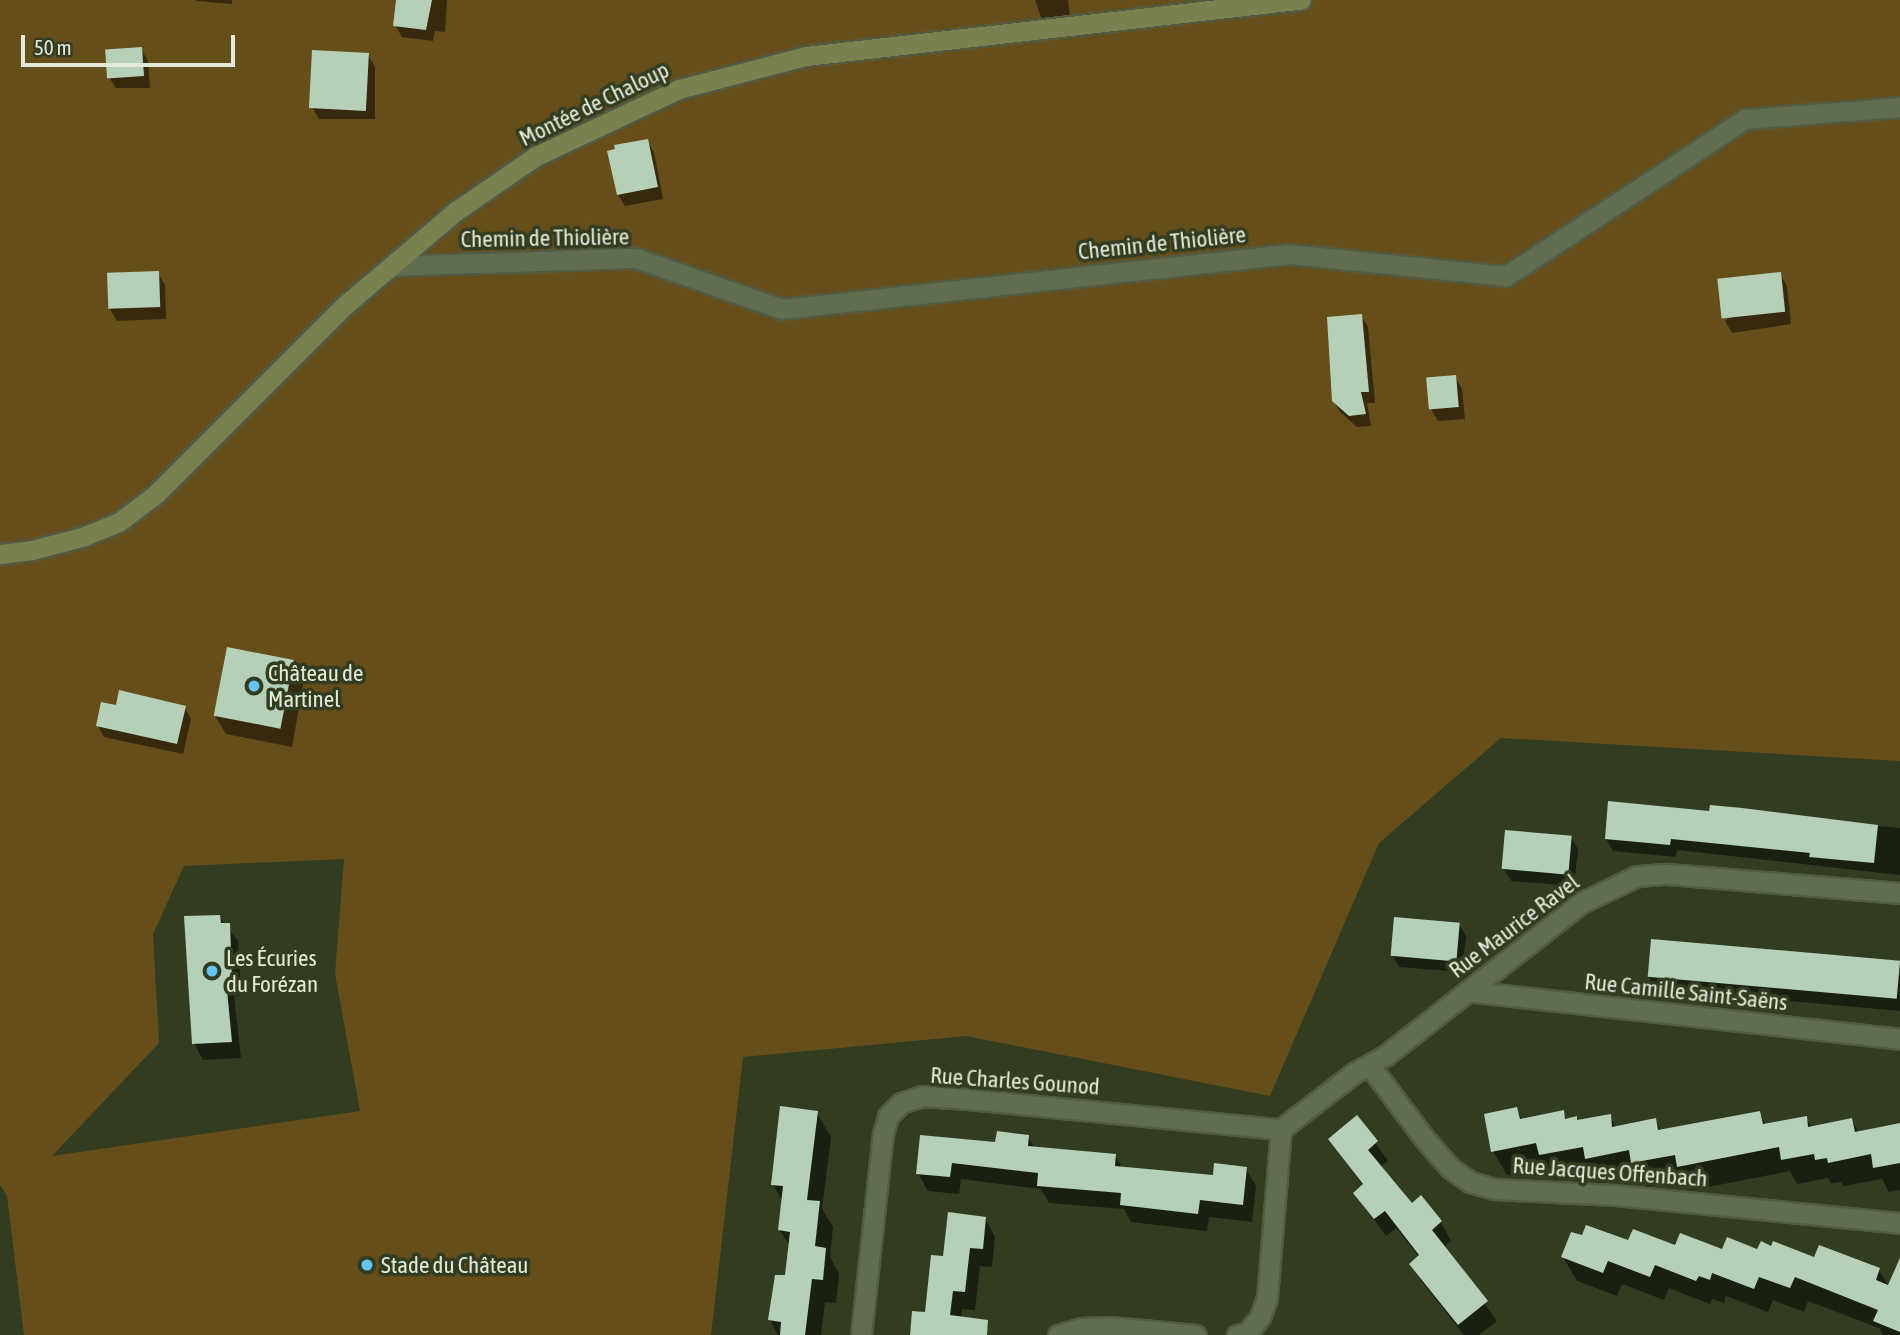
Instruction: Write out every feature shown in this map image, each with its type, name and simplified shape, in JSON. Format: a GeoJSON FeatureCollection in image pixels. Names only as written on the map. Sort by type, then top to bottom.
{"type":"FeatureCollection","features":[{"type":"Feature","properties":{"kind":"main road","name":"Montée de Chaloup"},"geometry":{"type":"LineString","coordinates":[[0,554],[45,547],[119,522],[156,494],[345,304],[456,211],[536,156],[679,89],[806,56],[909,42],[1301,0]]}},
{"type":"Feature","properties":{"kind":"street","name":"Chemin de Thiolière"},"geometry":{"type":"LineString","coordinates":[[391,266],[636,258],[782,309],[1289,254],[1506,276],[1745,119],[1900,107]]}},
{"type":"Feature","properties":{"kind":"street","name":"Rue Maurice Ravel"},"geometry":{"type":"LineString","coordinates":[[1281,1129],[1354,1073],[1370,1066],[1581,903],[1637,876],[1668,874],[1900,893]]}},
{"type":"Feature","properties":{"kind":"street","name":"Rue Camille Saint-Saëns"},"geometry":{"type":"LineString","coordinates":[[1467,991],[1900,1040]]}},
{"type":"Feature","properties":{"kind":"street","name":"Rue Jacques Offenbach"},"geometry":{"type":"LineString","coordinates":[[1370,1066],[1424,1138],[1449,1167],[1470,1182],[1494,1189],[1615,1195],[1900,1223]]}},
{"type":"Feature","properties":{"kind":"street","name":"Rue Charles Gounod"},"geometry":{"type":"LineString","coordinates":[[861,1335],[883,1134],[888,1116],[901,1103],[923,1096],[967,1099],[1281,1129]]}},
{"type":"Feature","properties":{"kind":"street"},"geometry":{"type":"LineString","coordinates":[[1237,1335],[1247,1333],[1260,1317],[1267,1298],[1281,1129]]}},
{"type":"Feature","properties":{"kind":"street"},"geometry":{"type":"LineString","coordinates":[[1058,1335],[1081,1328],[1111,1327],[1196,1335]]}},
{"type":"Feature","properties":{"kind":"shaded area"},"geometry":{"type":"Polygon","coordinates":[[[0,0],[1900,0],[1900,761],[1501,738],[1379,843],[1270,1096],[966,1036],[743,1057],[711,1335],[24,1335],[7,1196],[0,1185],[0,0]],[[344,859],[184,866],[153,934],[159,1043],[52,1156],[360,1111],[335,974],[344,859]]]}},
{"type":"Feature","properties":{"kind":"building"},"geometry":{"type":"Polygon","coordinates":[[[396,0],[432,0],[426,30],[393,26],[396,0]]]}},
{"type":"Feature","properties":{"kind":"building"},"geometry":{"type":"Polygon","coordinates":[[[142,47],[144,76],[107,79],[105,50],[142,47]]]}},
{"type":"Feature","properties":{"kind":"building"},"geometry":{"type":"Polygon","coordinates":[[[312,50],[369,53],[366,111],[309,108],[312,50]]]}},
{"type":"Feature","properties":{"kind":"building"},"geometry":{"type":"Polygon","coordinates":[[[648,139],[658,187],[617,195],[607,151],[615,149],[614,145],[648,139]]]}},
{"type":"Feature","properties":{"kind":"building"},"geometry":{"type":"Polygon","coordinates":[[[159,271],[160,307],[108,309],[107,273],[159,271]]]}},
{"type":"Feature","properties":{"kind":"building"},"geometry":{"type":"Polygon","coordinates":[[[1781,272],[1785,312],[1722,318],[1717,279],[1781,272]]]}},
{"type":"Feature","properties":{"kind":"building"},"geometry":{"type":"Polygon","coordinates":[[[1362,314],[1369,392],[1361,392],[1366,414],[1349,416],[1332,401],[1327,317],[1362,314]]]}},
{"type":"Feature","properties":{"kind":"building"},"geometry":{"type":"Polygon","coordinates":[[[1456,375],[1459,407],[1429,409],[1426,378],[1456,375]]]}},
{"type":"Feature","properties":{"kind":"building","name":"Château de Martinel"},"geometry":{"type":"Polygon","coordinates":[[[227,647],[294,660],[280,729],[214,716],[227,647]]]}},
{"type":"Feature","properties":{"kind":"building"},"geometry":{"type":"Polygon","coordinates":[[[119,690],[186,706],[177,744],[96,726],[101,702],[116,705],[119,690]]]}},
{"type":"Feature","properties":{"kind":"building"},"geometry":{"type":"Polygon","coordinates":[[[1608,801],[1709,811],[1710,805],[1878,825],[1874,863],[1809,857],[1810,853],[1671,839],[1670,845],[1605,839],[1608,801]]]}},
{"type":"Feature","properties":{"kind":"building"},"geometry":{"type":"Polygon","coordinates":[[[1505,830],[1572,836],[1568,875],[1502,869],[1505,830]]]}},
{"type":"Feature","properties":{"kind":"building","name":"Les Écuries du Forézan"},"geometry":{"type":"Polygon","coordinates":[[[220,915],[221,923],[230,923],[232,979],[226,979],[232,1042],[192,1044],[184,916],[220,915]]]}},
{"type":"Feature","properties":{"kind":"building"},"geometry":{"type":"Polygon","coordinates":[[[1394,917],[1460,923],[1456,962],[1391,956],[1394,917]]]}},
{"type":"Feature","properties":{"kind":"building"},"geometry":{"type":"Polygon","coordinates":[[[1651,939],[1900,961],[1897,999],[1648,977],[1651,939]]]}},
{"type":"Feature","properties":{"kind":"building"},"geometry":{"type":"Polygon","coordinates":[[[780,1106],[818,1111],[807,1200],[820,1201],[815,1246],[826,1248],[823,1280],[812,1279],[805,1335],[780,1335],[781,1322],[768,1320],[775,1275],[785,1275],[790,1232],[778,1230],[783,1186],[771,1185],[780,1106]]]}},
{"type":"Feature","properties":{"kind":"building"},"geometry":{"type":"Polygon","coordinates":[[[1517,1107],[1520,1119],[1564,1110],[1565,1119],[1577,1116],[1577,1120],[1611,1114],[1612,1127],[1656,1118],[1658,1130],[1760,1111],[1763,1124],[1807,1116],[1808,1127],[1852,1118],[1855,1132],[1900,1123],[1900,1163],[1873,1168],[1871,1154],[1828,1163],[1827,1158],[1815,1160],[1814,1154],[1781,1160],[1779,1147],[1677,1167],[1675,1155],[1631,1163],[1629,1150],[1585,1159],[1583,1147],[1539,1155],[1536,1143],[1491,1152],[1484,1114],[1517,1107]]]}},
{"type":"Feature","properties":{"kind":"building"},"geometry":{"type":"Polygon","coordinates":[[[1357,1115],[1378,1141],[1368,1150],[1412,1203],[1421,1195],[1442,1221],[1432,1230],[1488,1301],[1458,1325],[1409,1264],[1419,1255],[1385,1211],[1374,1219],[1353,1193],[1363,1184],[1328,1139],[1357,1115]]]}},
{"type":"Feature","properties":{"kind":"building"},"geometry":{"type":"Polygon","coordinates":[[[997,1131],[1029,1135],[1028,1146],[1116,1154],[1115,1166],[1213,1175],[1214,1163],[1247,1167],[1243,1205],[1200,1200],[1198,1214],[1120,1205],[1121,1193],[1037,1186],[1038,1173],[952,1163],[950,1177],[916,1174],[920,1135],[995,1142],[997,1131]]]}},
{"type":"Feature","properties":{"kind":"building"},"geometry":{"type":"Polygon","coordinates":[[[948,1212],[986,1217],[983,1249],[970,1248],[965,1292],[953,1291],[950,1315],[988,1320],[987,1335],[910,1335],[912,1311],[925,1312],[931,1255],[943,1256],[948,1212]]]}},
{"type":"Feature","properties":{"kind":"building"},"geometry":{"type":"Polygon","coordinates":[[[1586,1225],[1628,1240],[1633,1229],[1675,1245],[1680,1233],[1722,1249],[1727,1237],[1757,1249],[1761,1241],[1771,1246],[1773,1241],[1814,1257],[1819,1245],[1880,1268],[1876,1280],[1888,1285],[1900,1258],[1900,1332],[1873,1321],[1878,1310],[1795,1277],[1790,1288],[1759,1277],[1754,1289],[1712,1273],[1710,1280],[1699,1276],[1696,1281],[1655,1265],[1650,1277],[1608,1261],[1603,1273],[1561,1257],[1571,1232],[1582,1235],[1586,1225]]]}},
{"type":"Feature","properties":{"kind":"place","name":"Château de Martinel"},"geometry":{"type":"Point","coordinates":[254,686]}},
{"type":"Feature","properties":{"kind":"place","name":"Les Écuries du Forézan"},"geometry":{"type":"Point","coordinates":[212,971]}},
{"type":"Feature","properties":{"kind":"place","name":"Stade du Château"},"geometry":{"type":"Point","coordinates":[367,1265]}}]}
